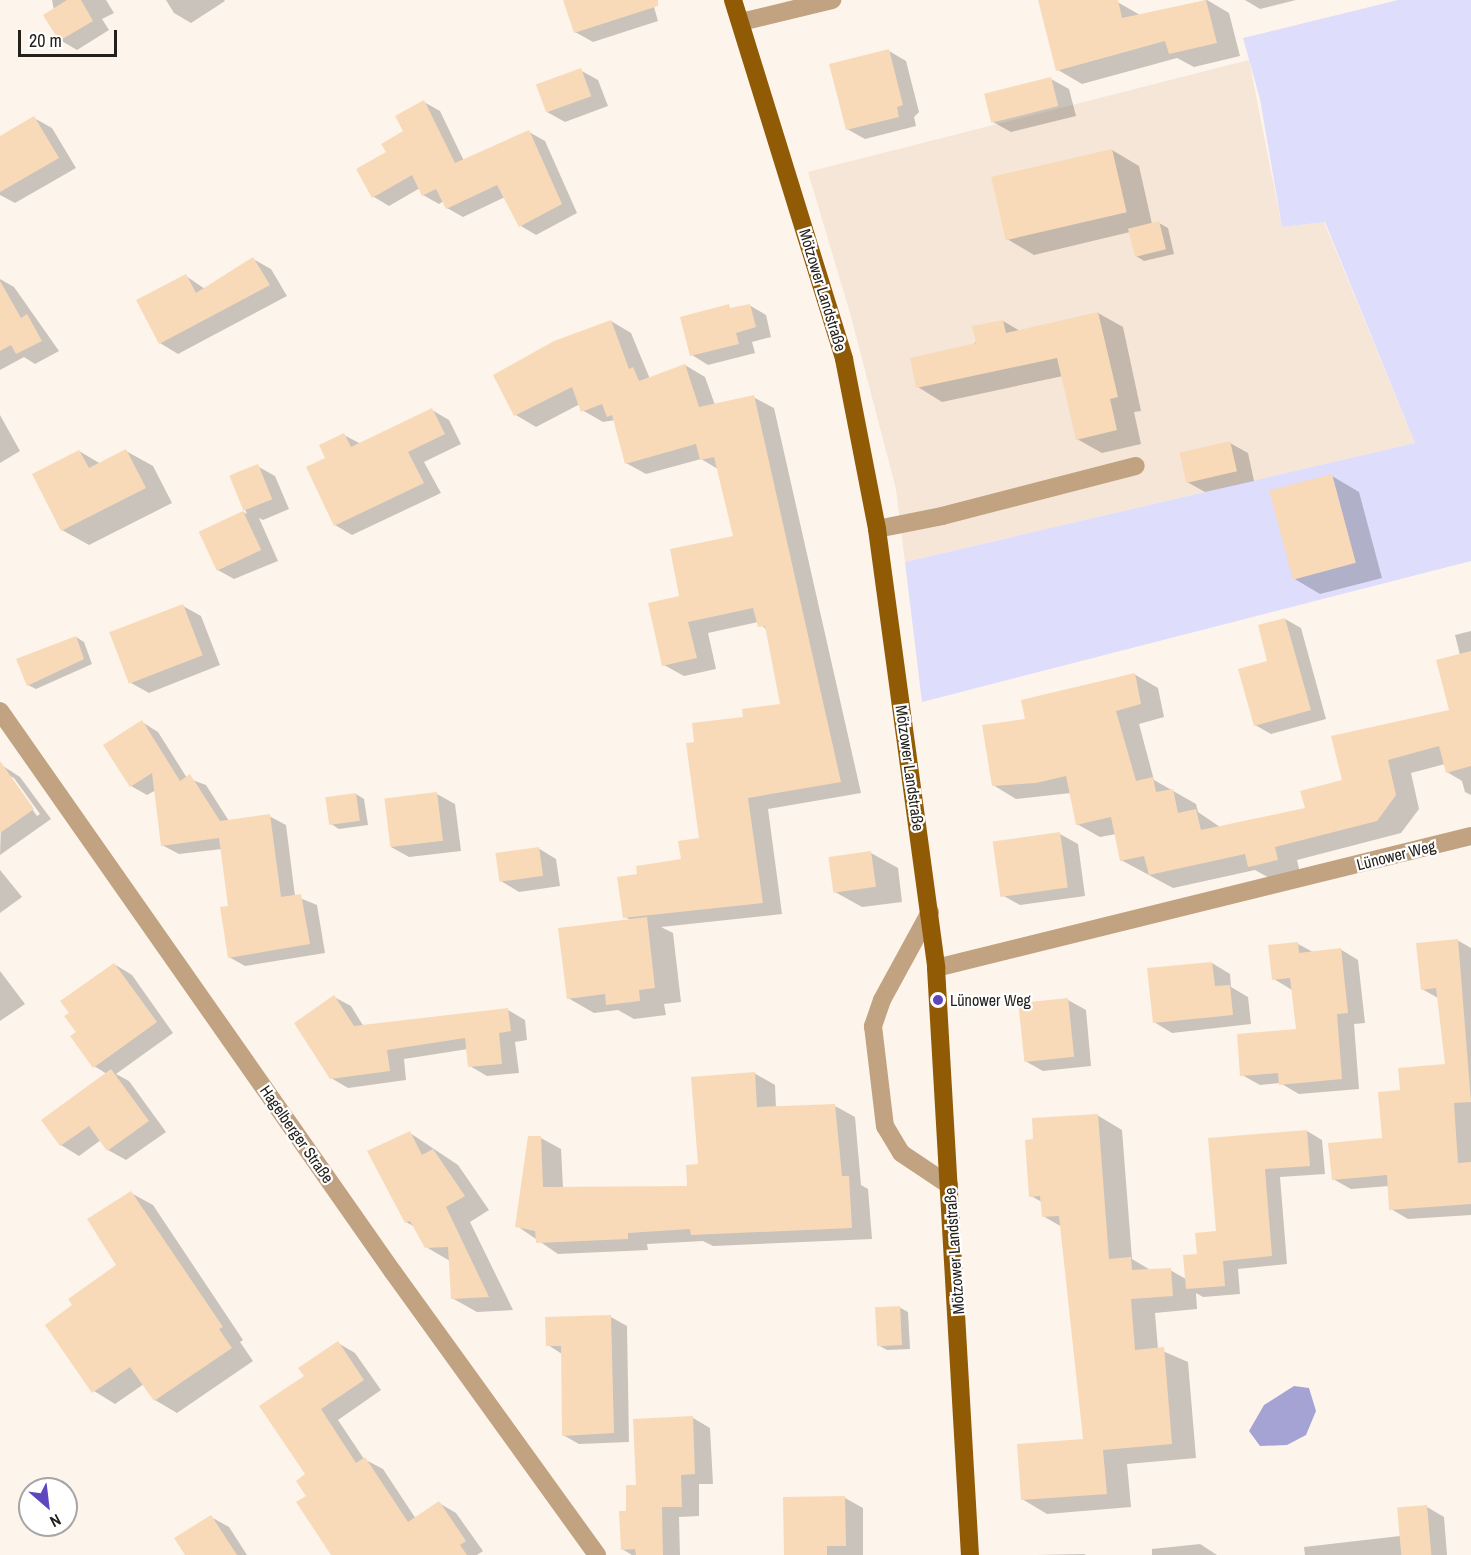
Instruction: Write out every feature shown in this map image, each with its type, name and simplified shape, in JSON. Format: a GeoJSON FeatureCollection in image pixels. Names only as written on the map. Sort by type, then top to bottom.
{"type":"FeatureCollection","features":[{"type":"Feature","properties":{"kind":"main road","name":"Mötzower Landstraße"},"geometry":{"type":"LineString","coordinates":[[733,0],[844,359],[877,529],[936,968],[970,1555]]}},
{"type":"Feature","properties":{"kind":"street"},"geometry":{"type":"LineString","coordinates":[[741,22],[832,0]]}},
{"type":"Feature","properties":{"kind":"street"},"geometry":{"type":"LineString","coordinates":[[877,529],[942,516],[1136,466]]}},
{"type":"Feature","properties":{"kind":"street","name":"Hagelberger Straße"},"geometry":{"type":"LineString","coordinates":[[1,716],[386,1262],[597,1555]]}},
{"type":"Feature","properties":{"kind":"street","name":"Lünower Weg"},"geometry":{"type":"LineString","coordinates":[[936,968],[1471,836]]}},
{"type":"Feature","properties":{"kind":"street"},"geometry":{"type":"LineString","coordinates":[[930,912],[882,1000],[873,1026],[885,1126],[901,1153],[950,1185]]}},
{"type":"Feature","properties":{"kind":"shaded area"},"geometry":{"type":"Polygon","coordinates":[[[1398,0],[1471,0],[1471,561],[922,702],[905,562],[1415,443],[1325,222],[1282,227],[1260,99],[1243,38],[1398,0]]]}},
{"type":"Feature","properties":{"kind":"shaded area"},"geometry":{"type":"Polygon","coordinates":[[[1249,60],[1282,227],[1324,222],[1415,443],[905,562],[896,489],[850,313],[808,172],[1249,60]]]}},
{"type":"Feature","properties":{"kind":"water"},"geometry":{"type":"Polygon","coordinates":[[[1294,1386],[1309,1388],[1316,1411],[1306,1435],[1287,1445],[1260,1446],[1249,1431],[1264,1405],[1294,1386]]]}},
{"type":"Feature","properties":{"kind":"building"},"geometry":{"type":"Polygon","coordinates":[[[67,0],[81,0],[93,21],[59,41],[43,15],[67,0]]]}},
{"type":"Feature","properties":{"kind":"building"},"geometry":{"type":"Polygon","coordinates":[[[563,0],[658,0],[658,6],[574,33],[563,0]]]}},
{"type":"Feature","properties":{"kind":"building"},"geometry":{"type":"Polygon","coordinates":[[[1038,0],[1118,0],[1122,18],[1206,0],[1217,43],[1169,54],[1165,41],[1056,71],[1038,0]]]}},
{"type":"Feature","properties":{"kind":"building"},"geometry":{"type":"Polygon","coordinates":[[[889,49],[903,105],[897,107],[899,117],[846,130],[829,64],[889,49]]]}},
{"type":"Feature","properties":{"kind":"building"},"geometry":{"type":"Polygon","coordinates":[[[581,68],[591,96],[546,113],[536,84],[581,68]]]}},
{"type":"Feature","properties":{"kind":"building"},"geometry":{"type":"Polygon","coordinates":[[[1051,77],[1058,106],[991,123],[984,94],[1051,77]]]}},
{"type":"Feature","properties":{"kind":"building"},"geometry":{"type":"Polygon","coordinates":[[[424,100],[455,163],[529,130],[562,204],[519,227],[497,185],[446,209],[436,189],[422,196],[412,175],[372,198],[356,169],[386,152],[381,144],[403,131],[395,116],[424,100]]]}},
{"type":"Feature","properties":{"kind":"building"},"geometry":{"type":"Polygon","coordinates":[[[34,116],[59,158],[0,192],[0,136],[34,116]]]}},
{"type":"Feature","properties":{"kind":"building"},"geometry":{"type":"Polygon","coordinates":[[[1112,149],[1127,212],[1006,240],[991,177],[1112,149]]]}},
{"type":"Feature","properties":{"kind":"building"},"geometry":{"type":"Polygon","coordinates":[[[1159,221],[1166,249],[1135,257],[1128,229],[1159,221]]]}},
{"type":"Feature","properties":{"kind":"building"},"geometry":{"type":"Polygon","coordinates":[[[253,257],[270,285],[159,344],[136,300],[186,274],[196,293],[253,257]]]}},
{"type":"Feature","properties":{"kind":"building"},"geometry":{"type":"Polygon","coordinates":[[[0,281],[21,318],[27,314],[42,341],[16,354],[11,345],[0,351],[0,281]]]}},
{"type":"Feature","properties":{"kind":"building"},"geometry":{"type":"Polygon","coordinates":[[[729,304],[730,308],[750,304],[756,327],[736,333],[739,344],[690,356],[680,317],[729,304]]]}},
{"type":"Feature","properties":{"kind":"building"},"geometry":{"type":"Polygon","coordinates":[[[1098,312],[1118,397],[1110,399],[1117,430],[1076,440],[1057,358],[916,388],[910,358],[976,343],[972,326],[1003,320],[1006,333],[1098,312]]]}},
{"type":"Feature","properties":{"kind":"building"},"geometry":{"type":"Polygon","coordinates":[[[611,320],[629,369],[633,367],[639,381],[685,364],[699,407],[754,395],[841,782],[748,798],[763,903],[623,918],[617,877],[637,874],[636,866],[681,859],[678,841],[699,838],[686,743],[694,742],[692,723],[743,717],[742,709],[780,704],[765,626],[758,627],[753,608],[688,622],[697,658],[662,666],[648,603],[679,596],[670,549],[733,536],[714,457],[700,460],[696,444],[625,464],[612,415],[607,417],[602,404],[581,412],[572,387],[514,416],[493,375],[554,341],[611,320]]]}},
{"type":"Feature","properties":{"kind":"building"},"geometry":{"type":"Polygon","coordinates":[[[432,408],[445,434],[408,452],[424,483],[334,526],[306,467],[325,458],[319,445],[344,433],[351,447],[432,408]]]}},
{"type":"Feature","properties":{"kind":"building"},"geometry":{"type":"Polygon","coordinates":[[[1230,441],[1237,471],[1186,483],[1179,453],[1230,441]]]}},
{"type":"Feature","properties":{"kind":"building"},"geometry":{"type":"Polygon","coordinates":[[[126,449],[146,488],[61,531],[32,474],[79,450],[89,468],[126,449]]]}},
{"type":"Feature","properties":{"kind":"building"},"geometry":{"type":"Polygon","coordinates":[[[258,464],[272,499],[243,511],[229,476],[258,464]]]}},
{"type":"Feature","properties":{"kind":"building"},"geometry":{"type":"Polygon","coordinates":[[[1332,474],[1356,563],[1293,580],[1269,491],[1332,474]]]}},
{"type":"Feature","properties":{"kind":"building"},"geometry":{"type":"Polygon","coordinates":[[[243,511],[261,550],[217,571],[199,532],[243,511]]]}},
{"type":"Feature","properties":{"kind":"building"},"geometry":{"type":"Polygon","coordinates":[[[183,604],[203,655],[129,684],[109,632],[183,604]]]}},
{"type":"Feature","properties":{"kind":"building"},"geometry":{"type":"Polygon","coordinates":[[[1285,618],[1311,710],[1254,726],[1238,669],[1267,661],[1258,625],[1285,618]]]}},
{"type":"Feature","properties":{"kind":"building"},"geometry":{"type":"Polygon","coordinates":[[[76,636],[84,659],[27,686],[16,659],[76,636]]]}},
{"type":"Feature","properties":{"kind":"building"},"geometry":{"type":"Polygon","coordinates":[[[1471,651],[1471,766],[1446,773],[1439,746],[1388,760],[1396,795],[1377,821],[1275,847],[1278,860],[1248,867],[1245,854],[1149,875],[1144,856],[1120,861],[1111,817],[1076,825],[1066,776],[1036,783],[992,786],[982,725],[1025,719],[1021,700],[1135,673],[1141,704],[1116,711],[1136,781],[1153,777],[1156,792],[1173,789],[1178,813],[1196,809],[1201,830],[1305,808],[1300,791],[1342,780],[1331,736],[1449,710],[1436,660],[1471,651]]]}},
{"type":"Feature","properties":{"kind":"building"},"geometry":{"type":"Polygon","coordinates":[[[142,720],[180,781],[190,774],[220,821],[270,814],[281,897],[301,894],[310,944],[228,958],[220,907],[228,906],[219,838],[161,846],[152,773],[130,787],[103,745],[142,720]]]}},
{"type":"Feature","properties":{"kind":"building"},"geometry":{"type":"Polygon","coordinates":[[[0,761],[34,809],[0,833],[0,761]]]}},
{"type":"Feature","properties":{"kind":"building"},"geometry":{"type":"Polygon","coordinates":[[[437,792],[443,841],[390,847],[384,798],[437,792]]]}},
{"type":"Feature","properties":{"kind":"building"},"geometry":{"type":"Polygon","coordinates":[[[356,793],[360,821],[329,825],[325,797],[356,793]]]}},
{"type":"Feature","properties":{"kind":"building"},"geometry":{"type":"Polygon","coordinates":[[[1060,832],[1068,887],[1000,897],[993,841],[1060,832]]]}},
{"type":"Feature","properties":{"kind":"building"},"geometry":{"type":"Polygon","coordinates":[[[539,847],[543,876],[499,882],[495,853],[539,847]]]}},
{"type":"Feature","properties":{"kind":"building"},"geometry":{"type":"Polygon","coordinates":[[[871,851],[876,887],[833,893],[828,857],[871,851]]]}},
{"type":"Feature","properties":{"kind":"building"},"geometry":{"type":"Polygon","coordinates":[[[647,917],[655,988],[639,990],[640,1001],[606,1005],[605,994],[567,999],[558,928],[647,917]]]}},
{"type":"Feature","properties":{"kind":"building"},"geometry":{"type":"Polygon","coordinates":[[[1458,939],[1471,1102],[1454,1103],[1458,1163],[1471,1162],[1471,1204],[1389,1210],[1387,1175],[1332,1180],[1328,1143],[1382,1138],[1378,1092],[1400,1090],[1398,1068],[1445,1064],[1436,988],[1421,990],[1416,943],[1458,939]]]}},
{"type":"Feature","properties":{"kind":"building"},"geometry":{"type":"Polygon","coordinates":[[[1298,942],[1299,953],[1341,948],[1348,1013],[1337,1014],[1342,1079],[1279,1085],[1278,1073],[1240,1076],[1237,1034],[1296,1029],[1290,978],[1272,980],[1268,945],[1298,942]]]}},
{"type":"Feature","properties":{"kind":"building"},"geometry":{"type":"Polygon","coordinates":[[[1212,962],[1215,986],[1230,985],[1233,1015],[1153,1023],[1147,968],[1212,962]]]}},
{"type":"Feature","properties":{"kind":"building"},"geometry":{"type":"Polygon","coordinates":[[[114,963],[157,1022],[93,1068],[70,1036],[76,1032],[64,1016],[69,1013],[60,1001],[114,963]]]}},
{"type":"Feature","properties":{"kind":"building"},"geometry":{"type":"Polygon","coordinates":[[[334,995],[354,1026],[508,1008],[511,1031],[499,1033],[502,1064],[468,1067],[465,1038],[387,1050],[390,1071],[330,1079],[294,1023],[334,995]]]}},
{"type":"Feature","properties":{"kind":"building"},"geometry":{"type":"Polygon","coordinates":[[[1068,998],[1074,1057],[1024,1062],[1018,1003],[1068,998]]]}},
{"type":"Feature","properties":{"kind":"building"},"geometry":{"type":"Polygon","coordinates":[[[111,1069],[149,1121],[107,1151],[89,1126],[60,1146],[41,1120],[111,1069]]]}},
{"type":"Feature","properties":{"kind":"building"},"geometry":{"type":"Polygon","coordinates":[[[755,1072],[757,1107],[835,1104],[842,1176],[849,1176],[852,1228],[691,1235],[690,1229],[628,1233],[628,1239],[536,1243],[535,1231],[515,1227],[528,1136],[541,1136],[543,1187],[687,1186],[686,1165],[698,1164],[691,1077],[755,1072]]]}},
{"type":"Feature","properties":{"kind":"building"},"geometry":{"type":"Polygon","coordinates":[[[1098,1114],[1109,1259],[1131,1257],[1132,1270],[1171,1268],[1173,1296],[1131,1299],[1135,1350],[1164,1347],[1172,1444],[1103,1450],[1107,1494],[1021,1500],[1017,1444],[1083,1439],[1059,1216],[1042,1217],[1040,1196],[1029,1197],[1025,1140],[1033,1139],[1032,1118],[1098,1114]]]}},
{"type":"Feature","properties":{"kind":"building"},"geometry":{"type":"Polygon","coordinates":[[[1307,1130],[1310,1166],[1265,1169],[1272,1256],[1223,1261],[1225,1286],[1186,1289],[1183,1255],[1197,1254],[1195,1233],[1216,1231],[1208,1138],[1307,1130]]]}},
{"type":"Feature","properties":{"kind":"building"},"geometry":{"type":"Polygon","coordinates":[[[410,1131],[422,1155],[433,1149],[465,1196],[446,1207],[489,1297],[451,1299],[448,1247],[425,1248],[410,1221],[405,1223],[367,1151],[410,1131]]]}},
{"type":"Feature","properties":{"kind":"building"},"geometry":{"type":"Polygon","coordinates":[[[131,1191],[223,1327],[219,1329],[232,1348],[154,1401],[130,1367],[92,1393],[45,1325],[72,1305],[68,1299],[116,1265],[87,1219],[131,1191]]]}},
{"type":"Feature","properties":{"kind":"building"},"geometry":{"type":"Polygon","coordinates":[[[900,1306],[902,1345],[877,1346],[875,1307],[900,1306]]]}},
{"type":"Feature","properties":{"kind":"building"},"geometry":{"type":"Polygon","coordinates":[[[611,1315],[614,1433],[562,1436],[561,1346],[546,1346],[545,1317],[611,1315]]]}},
{"type":"Feature","properties":{"kind":"building"},"geometry":{"type":"Polygon","coordinates":[[[338,1341],[364,1380],[321,1409],[356,1463],[365,1457],[408,1522],[439,1501],[466,1541],[460,1545],[467,1555],[331,1555],[296,1502],[306,1496],[296,1481],[305,1474],[259,1406],[304,1376],[298,1368],[338,1341]]]}},
{"type":"Feature","properties":{"kind":"building"},"geometry":{"type":"Polygon","coordinates":[[[693,1416],[695,1474],[681,1475],[682,1507],[662,1507],[663,1555],[636,1555],[635,1549],[621,1550],[619,1511],[626,1511],[626,1485],[636,1485],[633,1419],[693,1416]]]}},
{"type":"Feature","properties":{"kind":"building"},"geometry":{"type":"Polygon","coordinates":[[[845,1496],[846,1546],[827,1546],[827,1555],[784,1555],[783,1497],[845,1496]]]}},
{"type":"Feature","properties":{"kind":"building"},"geometry":{"type":"Polygon","coordinates":[[[1427,1505],[1431,1555],[1401,1555],[1397,1508],[1427,1505]]]}},
{"type":"Feature","properties":{"kind":"building"},"geometry":{"type":"Polygon","coordinates":[[[211,1515],[237,1555],[185,1555],[174,1538],[211,1515]]]}},
{"type":"Feature","properties":{"kind":"place","name":"Lünower Weg"},"geometry":{"type":"Point","coordinates":[938,1000]}}]}
